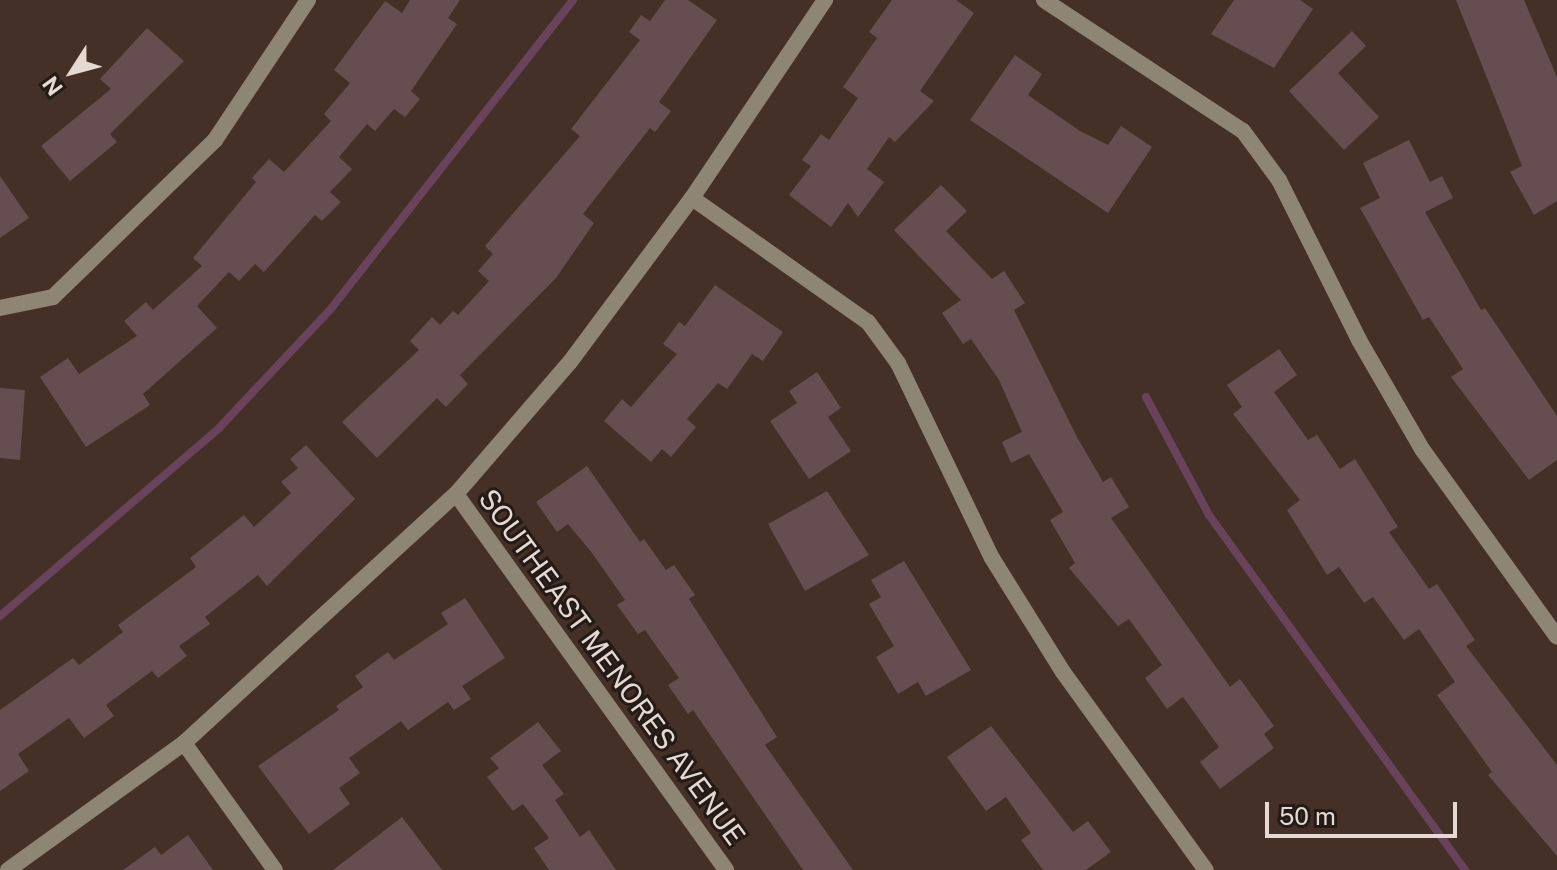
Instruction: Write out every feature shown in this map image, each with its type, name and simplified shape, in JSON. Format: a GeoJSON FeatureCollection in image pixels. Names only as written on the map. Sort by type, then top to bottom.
{"type":"FeatureCollection","features":[{"type":"Feature","properties":{"kind":"street"},"geometry":{"type":"LineString","coordinates":[[0,308],[53,297],[215,140],[308,0]]}},
{"type":"Feature","properties":{"kind":"street"},"geometry":{"type":"LineString","coordinates":[[8,870],[184,743],[456,494],[570,362],[692,198],[825,0]]}},
{"type":"Feature","properties":{"kind":"street"},"geometry":{"type":"LineString","coordinates":[[1044,0],[1243,131],[1279,180],[1422,449],[1557,637]]}},
{"type":"Feature","properties":{"kind":"street"},"geometry":{"type":"LineString","coordinates":[[692,198],[868,322],[898,363],[992,558],[1063,672],[1206,870]]}},
{"type":"Feature","properties":{"kind":"street","name":"SOUTHEAST MENORES AVENUE"},"geometry":{"type":"LineString","coordinates":[[456,494],[726,870]]}},
{"type":"Feature","properties":{"kind":"street"},"geometry":{"type":"LineString","coordinates":[[184,743],[275,870]]}},
{"type":"Feature","properties":{"kind":"building"},"geometry":{"type":"Polygon","coordinates":[[[410,0],[460,0],[448,18],[457,24],[411,91],[420,99],[405,117],[394,109],[375,131],[367,124],[339,157],[352,169],[330,192],[341,202],[322,221],[315,215],[264,272],[255,264],[239,281],[229,272],[197,306],[217,328],[143,394],[150,405],[86,447],[40,377],[68,358],[79,374],[137,336],[124,321],[146,302],[153,310],[202,266],[193,258],[256,182],[252,178],[269,159],[284,172],[331,121],[324,114],[350,83],[334,70],[385,1],[402,13],[410,0]]]}},
{"type":"Feature","properties":{"kind":"building"},"geometry":{"type":"Polygon","coordinates":[[[665,0],[688,0],[717,20],[659,102],[671,111],[655,132],[650,128],[583,214],[594,223],[556,278],[460,375],[468,384],[446,407],[437,398],[377,458],[342,422],[419,350],[410,341],[432,317],[440,325],[453,311],[458,315],[489,281],[478,271],[493,254],[485,246],[580,136],[571,129],[640,40],[629,32],[641,15],[650,21],[665,0]]]}},
{"type":"Feature","properties":{"kind":"building"},"geometry":{"type":"Polygon","coordinates":[[[892,0],[956,0],[974,13],[920,91],[934,101],[895,142],[889,137],[867,169],[884,182],[858,217],[848,203],[831,227],[789,195],[811,166],[802,160],[821,134],[829,140],[858,98],[843,87],[877,38],[869,32],[892,0]]]}},
{"type":"Feature","properties":{"kind":"building"},"geometry":{"type":"Polygon","coordinates":[[[1234,0],[1300,0],[1313,9],[1274,68],[1211,34],[1234,0]]]}},
{"type":"Feature","properties":{"kind":"building"},"geometry":{"type":"Polygon","coordinates":[[[1456,0],[1524,0],[1557,77],[1557,201],[1534,215],[1510,172],[1522,166],[1456,0]]]}},
{"type":"Feature","properties":{"kind":"building"},"geometry":{"type":"Polygon","coordinates":[[[147,28],[184,61],[110,134],[117,142],[70,181],[41,146],[111,89],[100,79],[147,28]]]}},
{"type":"Feature","properties":{"kind":"building"},"geometry":{"type":"Polygon","coordinates":[[[1352,31],[1366,46],[1338,73],[1379,117],[1344,150],[1289,91],[1352,31]]]}},
{"type":"Feature","properties":{"kind":"building"},"geometry":{"type":"Polygon","coordinates":[[[1015,55],[1042,74],[1028,95],[1080,131],[1108,145],[1121,126],[1152,147],[1108,213],[970,120],[1015,55]]]}},
{"type":"Feature","properties":{"kind":"building"},"geometry":{"type":"Polygon","coordinates":[[[1409,140],[1430,182],[1442,176],[1453,198],[1425,212],[1481,310],[1485,308],[1557,416],[1557,460],[1529,480],[1451,377],[1463,369],[1429,317],[1423,320],[1360,208],[1380,198],[1363,163],[1409,140]]]}},
{"type":"Feature","properties":{"kind":"building"},"geometry":{"type":"Polygon","coordinates":[[[0,176],[29,218],[0,238],[0,176]]]}},
{"type":"Feature","properties":{"kind":"building"},"geometry":{"type":"Polygon","coordinates":[[[941,185],[967,211],[946,231],[992,279],[1004,271],[1025,303],[1014,310],[1077,437],[1103,482],[1111,477],[1129,507],[1111,518],[1230,687],[1240,679],[1274,726],[1264,734],[1274,748],[1220,789],[1200,762],[1219,747],[1183,697],[1167,709],[1145,678],[1162,665],[1129,619],[1118,626],[1069,568],[1075,563],[1050,520],[1063,512],[1029,454],[1011,463],[1002,442],[1022,432],[999,380],[971,339],[963,344],[942,313],[961,300],[894,230],[941,185]]]}},
{"type":"Feature","properties":{"kind":"building"},"geometry":{"type":"Polygon","coordinates":[[[715,285],[783,332],[763,361],[752,354],[727,389],[718,383],[687,419],[696,427],[671,457],[662,449],[651,462],[604,421],[622,399],[631,407],[677,354],[663,344],[679,322],[685,326],[715,285]]]}},
{"type":"Feature","properties":{"kind":"building"},"geometry":{"type":"Polygon","coordinates":[[[1279,349],[1297,375],[1274,392],[1308,440],[1317,435],[1340,469],[1355,459],[1398,527],[1389,532],[1429,589],[1437,584],[1475,640],[1466,646],[1557,765],[1557,856],[1488,775],[1492,772],[1437,695],[1455,682],[1419,629],[1404,640],[1373,597],[1364,603],[1339,567],[1327,575],[1287,510],[1300,500],[1233,414],[1242,407],[1227,385],[1279,349]]]}},
{"type":"Feature","properties":{"kind":"building"},"geometry":{"type":"Polygon","coordinates":[[[817,372],[841,408],[828,417],[851,451],[809,479],[770,421],[797,403],[789,391],[817,372]]]}},
{"type":"Feature","properties":{"kind":"building"},"geometry":{"type":"Polygon","coordinates":[[[0,388],[25,390],[20,460],[0,458],[0,388]]]}},
{"type":"Feature","properties":{"kind":"building"},"geometry":{"type":"Polygon","coordinates":[[[306,445],[355,499],[267,586],[258,575],[205,617],[210,624],[179,646],[187,656],[158,678],[152,671],[106,705],[114,716],[84,738],[69,718],[18,754],[29,771],[0,791],[0,710],[73,658],[79,665],[123,632],[118,625],[196,567],[190,558],[244,515],[254,527],[291,493],[281,482],[298,468],[290,459],[306,445]]]}},
{"type":"Feature","properties":{"kind":"building"},"geometry":{"type":"Polygon","coordinates":[[[587,466],[640,542],[644,539],[666,570],[674,565],[695,595],[689,599],[777,737],[765,745],[853,870],[803,870],[693,710],[688,714],[668,685],[679,678],[645,630],[638,634],[617,605],[625,600],[592,553],[568,524],[557,532],[536,502],[587,466]]]}},
{"type":"Feature","properties":{"kind":"building"},"geometry":{"type":"Polygon","coordinates":[[[827,491],[869,555],[805,591],[768,524],[827,491]]]}},
{"type":"Feature","properties":{"kind":"building"},"geometry":{"type":"Polygon","coordinates":[[[904,561],[971,670],[926,696],[918,682],[898,694],[876,657],[894,646],[869,604],[881,597],[871,580],[904,561]]]}},
{"type":"Feature","properties":{"kind":"building"},"geometry":{"type":"Polygon","coordinates":[[[465,598],[505,658],[462,686],[471,699],[454,710],[448,702],[408,730],[401,721],[349,758],[360,773],[339,788],[350,804],[309,834],[258,766],[339,710],[336,706],[363,687],[355,676],[388,652],[394,660],[448,624],[441,613],[465,598]]]}},
{"type":"Feature","properties":{"kind":"building"},"geometry":{"type":"Polygon","coordinates":[[[538,722],[561,751],[542,765],[564,794],[555,800],[580,837],[589,830],[616,870],[549,870],[534,848],[549,838],[523,804],[513,811],[487,777],[499,768],[490,758],[538,722]]]}},
{"type":"Feature","properties":{"kind":"building"},"geometry":{"type":"Polygon","coordinates":[[[991,726],[1073,832],[1088,821],[1111,852],[1086,870],[1043,870],[1021,840],[1031,833],[1006,797],[986,811],[947,757],[991,726]]]}},
{"type":"Feature","properties":{"kind":"building"},"geometry":{"type":"Polygon","coordinates":[[[402,817],[442,870],[333,870],[402,817]]]}},
{"type":"Feature","properties":{"kind":"building"},"geometry":{"type":"Polygon","coordinates":[[[188,835],[213,870],[123,870],[155,847],[161,855],[188,835]]]}},
{"type":"Feature","properties":{"kind":"waterway"},"geometry":{"type":"LineString","coordinates":[[0,616],[219,428],[330,310],[573,0]]}},
{"type":"Feature","properties":{"kind":"waterway"},"geometry":{"type":"LineString","coordinates":[[1146,397],[1209,515],[1465,870]]}}]}
